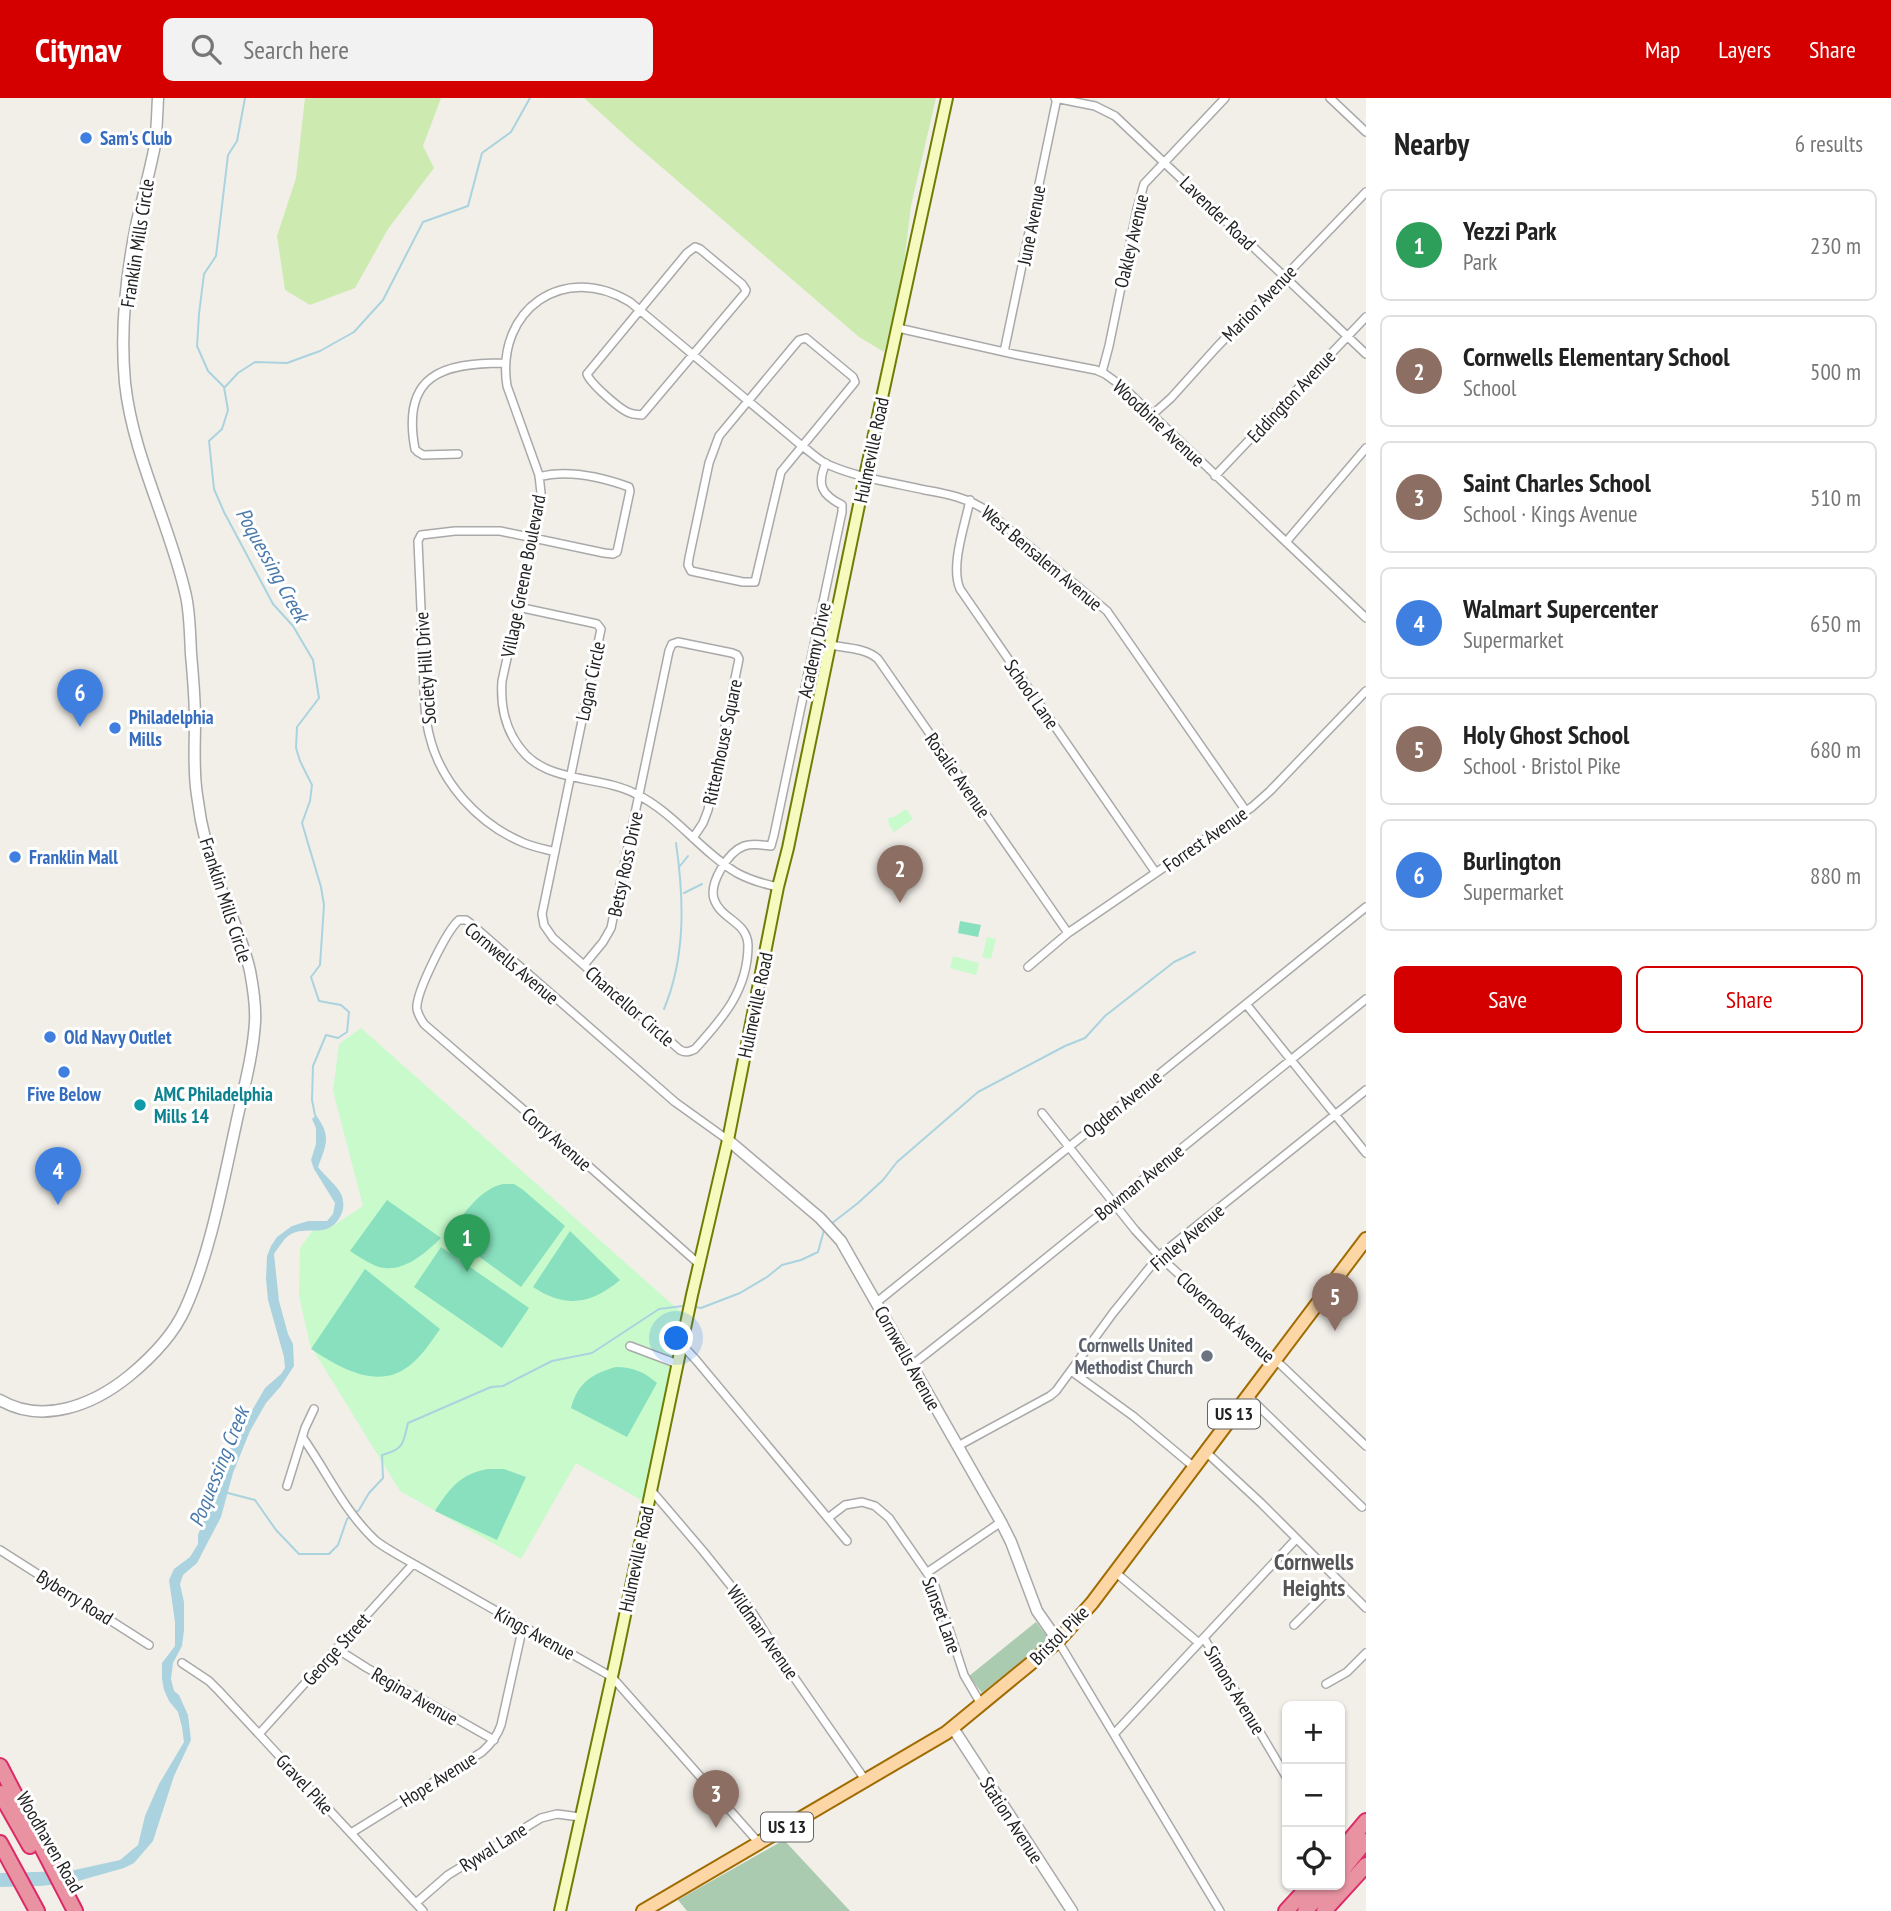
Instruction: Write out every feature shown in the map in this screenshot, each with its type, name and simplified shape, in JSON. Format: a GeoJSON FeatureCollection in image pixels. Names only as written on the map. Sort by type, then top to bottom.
{"type":"FeatureCollection","features":[{"type":"Feature","properties":{"kind":"highway"},"geometry":{"type":"LineString","coordinates":[[0,1766],[46,1867]]}},
{"type":"Feature","properties":{"kind":"highway","name":"Woodhaven Road"},"geometry":{"type":"LineString","coordinates":[[0,1793],[57,1886],[67,1911]]}},
{"type":"Feature","properties":{"kind":"highway"},"geometry":{"type":"LineString","coordinates":[[1345,1846],[1366,1821]]}},
{"type":"Feature","properties":{"kind":"highway"},"geometry":{"type":"LineString","coordinates":[[1345,1867],[1366,1841]]}},
{"type":"Feature","properties":{"kind":"highway"},"geometry":{"type":"LineString","coordinates":[[0,1843],[7,1866],[37,1911]]}},
{"type":"Feature","properties":{"kind":"highway"},"geometry":{"type":"LineString","coordinates":[[1324,1911],[1366,1865]]}},
{"type":"Feature","properties":{"kind":"highway"},"geometry":{"type":"LineString","coordinates":[[57,1886],[75,1911]]}},
{"type":"Feature","properties":{"kind":"highway"},"geometry":{"type":"LineString","coordinates":[[22,1890],[31,1911]]}},
{"type":"Feature","properties":{"kind":"highway"},"geometry":{"type":"LineString","coordinates":[[1286,1911],[1305,1890]]}},
{"type":"Feature","properties":{"kind":"highway"},"geometry":{"type":"LineString","coordinates":[[1305,1911],[1324,1890]]}},
{"type":"Feature","properties":{"kind":"main road","name":"Hulmeville Road"},"geometry":{"type":"LineString","coordinates":[[560,1911],[692,1295],[728,1140],[778,887],[947,98]]}},
{"type":"Feature","properties":{"kind":"main road","name":"Bristol Pike"},"geometry":{"type":"LineString","coordinates":[[643,1911],[953,1728],[1058,1641],[1084,1613],[1366,1239]]}},
{"type":"Feature","properties":{"kind":"street","name":"Franklin Mills Circle"},"geometry":{"type":"LineString","coordinates":[[0,1400],[24,1410],[50,1412],[80,1405],[123,1381],[156,1352],[170,1335],[184,1311],[203,1262],[228,1164],[255,1021],[245,952],[207,850],[200,820],[195,783],[195,713],[187,600],[173,548],[153,495],[125,385],[127,283],[136,225],[155,146],[158,98]]}},
{"type":"Feature","properties":{"kind":"street","name":"Lavender Road"},"geometry":{"type":"LineString","coordinates":[[1056,98],[1095,106],[1126,125],[1366,354]]}},
{"type":"Feature","properties":{"kind":"street","name":"June Avenue"},"geometry":{"type":"LineString","coordinates":[[1004,352],[1056,98]]}},
{"type":"Feature","properties":{"kind":"street","name":"Oakley Avenue"},"geometry":{"type":"LineString","coordinates":[[1102,372],[1144,184],[1225,98]]}},
{"type":"Feature","properties":{"kind":"street"},"geometry":{"type":"LineString","coordinates":[[1330,98],[1366,132]]}},
{"type":"Feature","properties":{"kind":"street","name":"Marion Avenue"},"geometry":{"type":"LineString","coordinates":[[1152,415],[1366,192]]}},
{"type":"Feature","properties":{"kind":"street"},"geometry":{"type":"LineString","coordinates":[[695,247],[746,290],[642,415],[629,413],[586,376],[639,309],[695,247]]}},
{"type":"Feature","properties":{"kind":"street","name":"Village Greene Boulevard"},"geometry":{"type":"LineString","coordinates":[[778,887],[745,877],[725,865],[660,809],[639,795],[617,786],[550,770],[532,760],[515,742],[506,725],[502,681],[541,500],[539,477],[505,379],[504,363],[508,341],[520,318],[536,302],[556,292],[581,287],[603,289],[639,309],[802,446],[826,463],[865,476]]}},
{"type":"Feature","properties":{"kind":"street","name":"Eddington Avenue"},"geometry":{"type":"LineString","coordinates":[[1216,475],[1366,317]]}},
{"type":"Feature","properties":{"kind":"street","name":"Woodbine Avenue"},"geometry":{"type":"LineString","coordinates":[[898,328],[1102,372],[1123,387],[1366,618]]}},
{"type":"Feature","properties":{"kind":"street"},"geometry":{"type":"LineString","coordinates":[[803,339],[809,340],[853,377],[855,382],[785,466],[778,479],[755,582],[691,571],[688,565],[713,449],[719,436],[748,401],[803,339]]}},
{"type":"Feature","properties":{"kind":"street"},"geometry":{"type":"LineString","coordinates":[[458,454],[423,455],[415,449],[413,411],[418,393],[428,380],[444,370],[470,364],[504,363]]}},
{"type":"Feature","properties":{"kind":"street"},"geometry":{"type":"LineString","coordinates":[[1286,542],[1366,448]]}},
{"type":"Feature","properties":{"kind":"street","name":"Academy Drive"},"geometry":{"type":"LineString","coordinates":[[725,865],[733,853],[743,846],[771,846],[842,512],[842,505],[830,498],[823,489],[821,476],[826,463]]}},
{"type":"Feature","properties":{"kind":"street"},"geometry":{"type":"LineString","coordinates":[[534,538],[615,553],[619,546],[630,491],[629,487],[624,485],[577,474],[539,477]]}},
{"type":"Feature","properties":{"kind":"street","name":"West Bensalem Avenue"},"geometry":{"type":"LineString","coordinates":[[865,476],[970,500],[988,510],[1107,611],[1245,811]]}},
{"type":"Feature","properties":{"kind":"street","name":"School Lane"},"geometry":{"type":"LineString","coordinates":[[970,500],[956,570],[957,583],[1156,873]]}},
{"type":"Feature","properties":{"kind":"street","name":"Society Hill Drive"},"geometry":{"type":"LineString","coordinates":[[534,538],[485,530],[428,533],[419,538],[424,691],[431,741],[442,768],[460,795],[484,820],[507,835],[555,852]]}},
{"type":"Feature","properties":{"kind":"street","name":"Logan Circle"},"geometry":{"type":"LineString","coordinates":[[518,607],[597,624],[601,629],[570,776]]}},
{"type":"Feature","properties":{"kind":"street","name":"Rittenhouse Square"},"geometry":{"type":"LineString","coordinates":[[639,795],[672,644],[685,643],[737,655],[738,670],[708,810],[694,838]]}},
{"type":"Feature","properties":{"kind":"street","name":"Rosalie Avenue"},"geometry":{"type":"LineString","coordinates":[[830,645],[871,653],[878,659],[1068,933]]}},
{"type":"Feature","properties":{"kind":"street","name":"Forrest Avenue"},"geometry":{"type":"LineString","coordinates":[[1028,967],[1068,933],[1270,791],[1366,691]]}},
{"type":"Feature","properties":{"kind":"street","name":"Chancellor Circle"},"geometry":{"type":"LineString","coordinates":[[570,776],[542,920],[553,938],[680,1050],[687,1053],[695,1049],[734,1002],[748,953],[745,932],[721,911],[713,896],[715,881],[725,865]]}},
{"type":"Feature","properties":{"kind":"street","name":"Betsy Ross Drive"},"geometry":{"type":"LineString","coordinates":[[584,965],[611,928],[639,795]]}},
{"type":"Feature","properties":{"kind":"street","name":"Ogden Avenue"},"geometry":{"type":"LineString","coordinates":[[877,1302],[1364,911]]}},
{"type":"Feature","properties":{"kind":"street","name":"Cornwells Avenue"},"geometry":{"type":"LineString","coordinates":[[459,920],[470,923],[665,1094],[728,1140],[828,1226],[849,1252],[1001,1522],[1037,1611],[1058,1641],[1220,1911]]}},
{"type":"Feature","properties":{"kind":"street","name":"Corry Avenue"},"geometry":{"type":"LineString","coordinates":[[459,920],[447,935],[418,1000],[417,1011],[424,1024],[700,1265]]}},
{"type":"Feature","properties":{"kind":"street","name":"Bowman Avenue"},"geometry":{"type":"LineString","coordinates":[[912,1365],[1366,999]]}},
{"type":"Feature","properties":{"kind":"street"},"geometry":{"type":"LineString","coordinates":[[1246,1004],[1366,1153]]}},
{"type":"Feature","properties":{"kind":"street","name":"Finley Avenue"},"geometry":{"type":"LineString","coordinates":[[958,1446],[1050,1396],[1159,1256],[1366,1090]]}},
{"type":"Feature","properties":{"kind":"street","name":"Clovernook Avenue"},"geometry":{"type":"LineString","coordinates":[[1042,1113],[1159,1256],[1281,1365],[1366,1446]]}},
{"type":"Feature","properties":{"kind":"street"},"geometry":{"type":"LineString","coordinates":[[682,1345],[847,1541]]}},
{"type":"Feature","properties":{"kind":"street"},"geometry":{"type":"LineString","coordinates":[[630,1346],[678,1364]]}},
{"type":"Feature","properties":{"kind":"street"},"geometry":{"type":"LineString","coordinates":[[1070,1371],[1133,1416],[1194,1467]]}},
{"type":"Feature","properties":{"kind":"street"},"geometry":{"type":"LineString","coordinates":[[1248,1396],[1362,1507]]}},
{"type":"Feature","properties":{"kind":"street"},"geometry":{"type":"LineString","coordinates":[[287,1486],[305,1428],[314,1409]]}},
{"type":"Feature","properties":{"kind":"street","name":"Kings Avenue"},"geometry":{"type":"LineString","coordinates":[[303,1438],[349,1510],[379,1543],[612,1677],[759,1843]]}},
{"type":"Feature","properties":{"kind":"street"},"geometry":{"type":"LineString","coordinates":[[1206,1451],[1366,1608]]}},
{"type":"Feature","properties":{"kind":"street","name":"Wildman Avenue"},"geometry":{"type":"LineString","coordinates":[[650,1490],[752,1612],[866,1781]]}},
{"type":"Feature","properties":{"kind":"street","name":"Sunset Lane"},"geometry":{"type":"LineString","coordinates":[[828,1518],[841,1508],[864,1502],[876,1506],[889,1518],[928,1572],[964,1675],[981,1704]]}},
{"type":"Feature","properties":{"kind":"street"},"geometry":{"type":"LineString","coordinates":[[928,1572],[1001,1522]]}},
{"type":"Feature","properties":{"kind":"street"},"geometry":{"type":"LineString","coordinates":[[1114,1734],[1296,1539]]}},
{"type":"Feature","properties":{"kind":"street","name":"Byberry Road"},"geometry":{"type":"LineString","coordinates":[[0,1550],[149,1644]]}},
{"type":"Feature","properties":{"kind":"street","name":"George Street"},"geometry":{"type":"LineString","coordinates":[[258,1734],[413,1564]]}},
{"type":"Feature","properties":{"kind":"street","name":"Simons Avenue"},"geometry":{"type":"LineString","coordinates":[[1115,1572],[1201,1641],[1282,1771]]}},
{"type":"Feature","properties":{"kind":"street"},"geometry":{"type":"LineString","coordinates":[[1294,1625],[1338,1581]]}},
{"type":"Feature","properties":{"kind":"street","name":"Hope Avenue"},"geometry":{"type":"LineString","coordinates":[[351,1833],[482,1752],[495,1740],[501,1725],[523,1626]]}},
{"type":"Feature","properties":{"kind":"street","name":"Regina Avenue"},"geometry":{"type":"LineString","coordinates":[[337,1649],[495,1740]]}},
{"type":"Feature","properties":{"kind":"street"},"geometry":{"type":"LineString","coordinates":[[1326,1684],[1348,1672],[1366,1653]]}},
{"type":"Feature","properties":{"kind":"street","name":"Gravel Pike"},"geometry":{"type":"LineString","coordinates":[[182,1663],[209,1681],[423,1911]]}},
{"type":"Feature","properties":{"kind":"street","name":"Station Avenue"},"geometry":{"type":"LineString","coordinates":[[953,1728],[1072,1911]]}},
{"type":"Feature","properties":{"kind":"street","name":"Rywal Lane"},"geometry":{"type":"LineString","coordinates":[[416,1903],[448,1875],[541,1818],[558,1814],[580,1817]]}},
{"type":"Feature","properties":{"kind":"green space"},"geometry":{"type":"Polygon","coordinates":[[[305,98],[441,98],[423,146],[434,168],[388,229],[355,288],[310,305],[285,290],[277,236],[296,178],[305,98]]]}},
{"type":"Feature","properties":{"kind":"green space"},"geometry":{"type":"Polygon","coordinates":[[[584,98],[936,98],[911,206],[902,280],[884,352],[859,337],[584,98]]]}},
{"type":"Feature","properties":{"kind":"green space"},"geometry":{"type":"Polygon","coordinates":[[[906,809],[913,819],[894,832],[888,818],[906,809]]]}},
{"type":"Feature","properties":{"kind":"green space"},"geometry":{"type":"Polygon","coordinates":[[[960,921],[981,925],[978,937],[958,933],[960,921]]]}},
{"type":"Feature","properties":{"kind":"green space"},"geometry":{"type":"Polygon","coordinates":[[[987,937],[996,939],[991,959],[982,957],[987,937]]]}},
{"type":"Feature","properties":{"kind":"green space"},"geometry":{"type":"Polygon","coordinates":[[[953,956],[979,963],[976,975],[950,968],[953,956]]]}},
{"type":"Feature","properties":{"kind":"green space"},"geometry":{"type":"Polygon","coordinates":[[[361,1028],[682,1313],[643,1501],[576,1463],[521,1559],[400,1491],[310,1345],[299,1296],[300,1248],[313,1230],[328,1229],[363,1206],[333,1091],[339,1044],[361,1028]]]}},
{"type":"Feature","properties":{"kind":"green space"},"geometry":{"type":"Polygon","coordinates":[[[503,1184],[514,1184],[522,1189],[565,1226],[521,1287],[448,1234],[479,1197],[503,1184]]]}},
{"type":"Feature","properties":{"kind":"green space"},"geometry":{"type":"Polygon","coordinates":[[[387,1200],[441,1238],[412,1261],[395,1268],[376,1266],[350,1251],[387,1200]]]}},
{"type":"Feature","properties":{"kind":"green space"},"geometry":{"type":"Polygon","coordinates":[[[570,1231],[620,1280],[598,1295],[577,1301],[556,1298],[533,1287],[570,1231]]]}},
{"type":"Feature","properties":{"kind":"green space"},"geometry":{"type":"Polygon","coordinates":[[[441,1247],[529,1308],[502,1348],[414,1287],[441,1247]]]}},
{"type":"Feature","properties":{"kind":"green space"},"geometry":{"type":"Polygon","coordinates":[[[365,1269],[440,1329],[414,1362],[392,1375],[380,1377],[356,1373],[311,1349],[365,1269]]]}},
{"type":"Feature","properties":{"kind":"green space"},"geometry":{"type":"Polygon","coordinates":[[[616,1367],[638,1371],[657,1383],[627,1437],[571,1408],[577,1392],[587,1381],[616,1367]]]}},
{"type":"Feature","properties":{"kind":"green space"},"geometry":{"type":"Polygon","coordinates":[[[488,1469],[504,1469],[526,1477],[497,1540],[435,1511],[463,1478],[488,1469]]]}},
{"type":"Feature","properties":{"kind":"green space"},"geometry":{"type":"Polygon","coordinates":[[[1036,1622],[1049,1639],[982,1693],[969,1676],[1036,1622]]]}},
{"type":"Feature","properties":{"kind":"green space"},"geometry":{"type":"Polygon","coordinates":[[[784,1840],[850,1911],[687,1911],[678,1900],[784,1840]]]}},
{"type":"Feature","properties":{"kind":"water"},"geometry":{"type":"Polygon","coordinates":[[[316,1115],[326,1134],[324,1152],[318,1167],[340,1192],[343,1209],[330,1228],[291,1234],[274,1254],[279,1301],[293,1344],[294,1366],[266,1403],[250,1431],[233,1473],[221,1517],[197,1563],[183,1575],[180,1584],[184,1602],[184,1630],[182,1646],[173,1663],[171,1679],[174,1691],[179,1695],[188,1715],[191,1740],[174,1776],[153,1841],[134,1863],[124,1868],[71,1883],[0,1887],[0,1873],[70,1871],[120,1860],[138,1845],[145,1816],[159,1784],[184,1742],[178,1712],[169,1701],[162,1679],[162,1663],[175,1646],[175,1622],[169,1580],[174,1569],[190,1557],[198,1544],[198,1535],[228,1452],[265,1388],[285,1368],[268,1300],[267,1256],[277,1237],[292,1226],[308,1221],[327,1221],[333,1214],[335,1203],[311,1160],[316,1144],[316,1128],[312,1119],[316,1115]]]}},
{"type":"Feature","properties":{"kind":"waterway","name":"Poquessing Creek"},"geometry":{"type":"LineString","coordinates":[[245,98],[237,141],[228,155],[216,256],[204,274],[197,346],[208,371],[224,387],[228,410],[222,429],[209,441],[214,489],[273,604],[293,626],[313,660],[319,698],[297,727],[296,748],[312,785],[310,801],[302,823],[324,905],[320,965],[311,977],[319,1001],[341,1005],[349,1012],[347,1032],[338,1038],[326,1035],[313,1066],[312,1100],[315,1115]]}},
{"type":"Feature","properties":{"kind":"waterway"},"geometry":{"type":"LineString","coordinates":[[225,387],[238,373],[255,362],[287,363],[320,351],[354,332],[383,300],[423,222],[468,206],[482,153],[511,132],[530,98]]}},
{"type":"Feature","properties":{"kind":"waterway"},"geometry":{"type":"LineString","coordinates":[[664,1009],[680,948],[682,906],[676,843]]}},
{"type":"Feature","properties":{"kind":"waterway"},"geometry":{"type":"LineString","coordinates":[[680,866],[688,856]]}},
{"type":"Feature","properties":{"kind":"waterway"},"geometry":{"type":"LineString","coordinates":[[684,893],[702,884]]}},
{"type":"Feature","properties":{"kind":"waterway"},"geometry":{"type":"LineString","coordinates":[[831,1224],[858,1203],[883,1180],[897,1162],[978,1092],[1085,1038],[1105,1016],[1174,962],[1195,952]]}},
{"type":"Feature","properties":{"kind":"waterway"},"geometry":{"type":"LineString","coordinates":[[696,1307],[701,1308],[740,1293],[782,1265],[818,1252],[824,1230]]}},
{"type":"Feature","properties":{"kind":"waterway"},"geometry":{"type":"LineString","coordinates":[[355,1513],[383,1478],[382,1455],[399,1448],[408,1423],[491,1387],[503,1386],[552,1361],[592,1353],[659,1309],[683,1306]]}},
{"type":"Feature","properties":{"kind":"waterway"},"geometry":{"type":"LineString","coordinates":[[224,1492],[255,1500],[276,1530],[299,1554],[329,1554],[338,1545],[347,1519],[351,1516]]}},
{"type":"Feature","properties":{"kind":"place","name":"Sam's Club"},"geometry":{"type":"Point","coordinates":[86,138]}},
{"type":"Feature","properties":{"kind":"place","name":"Burlington"},"geometry":{"type":"Point","coordinates":[80,727]}},
{"type":"Feature","properties":{"kind":"place","name":"Philadelphia Mills"},"geometry":{"type":"Point","coordinates":[115,728]}},
{"type":"Feature","properties":{"kind":"place","name":"Franklin Mall"},"geometry":{"type":"Point","coordinates":[15,857]}},
{"type":"Feature","properties":{"kind":"place","name":"Cornwells Elementary School"},"geometry":{"type":"Point","coordinates":[900,903]}},
{"type":"Feature","properties":{"kind":"place","name":"Old Navy Outlet"},"geometry":{"type":"Point","coordinates":[50,1037]}},
{"type":"Feature","properties":{"kind":"place","name":"Five Below"},"geometry":{"type":"Point","coordinates":[64,1072]}},
{"type":"Feature","properties":{"kind":"place","name":"AMC Philadelphia Mills 14"},"geometry":{"type":"Point","coordinates":[140,1105]}},
{"type":"Feature","properties":{"kind":"place","name":"Walmart Supercenter"},"geometry":{"type":"Point","coordinates":[58,1205]}},
{"type":"Feature","properties":{"kind":"place","name":"Yezzi Park"},"geometry":{"type":"Point","coordinates":[467,1272]}},
{"type":"Feature","properties":{"kind":"place","name":"Holy Ghost School"},"geometry":{"type":"Point","coordinates":[1335,1331]}},
{"type":"Feature","properties":{"kind":"place","name":"Cornwells United Methodist Church"},"geometry":{"type":"Point","coordinates":[1207,1356]}},
{"type":"Feature","properties":{"kind":"place","name":"Saint Charles School"},"geometry":{"type":"Point","coordinates":[716,1828]}},
{"type":"Feature","properties":{"kind":"district","name":"Cornwells Heights"},"geometry":{"type":"Point","coordinates":[1314,1575]}}]}
